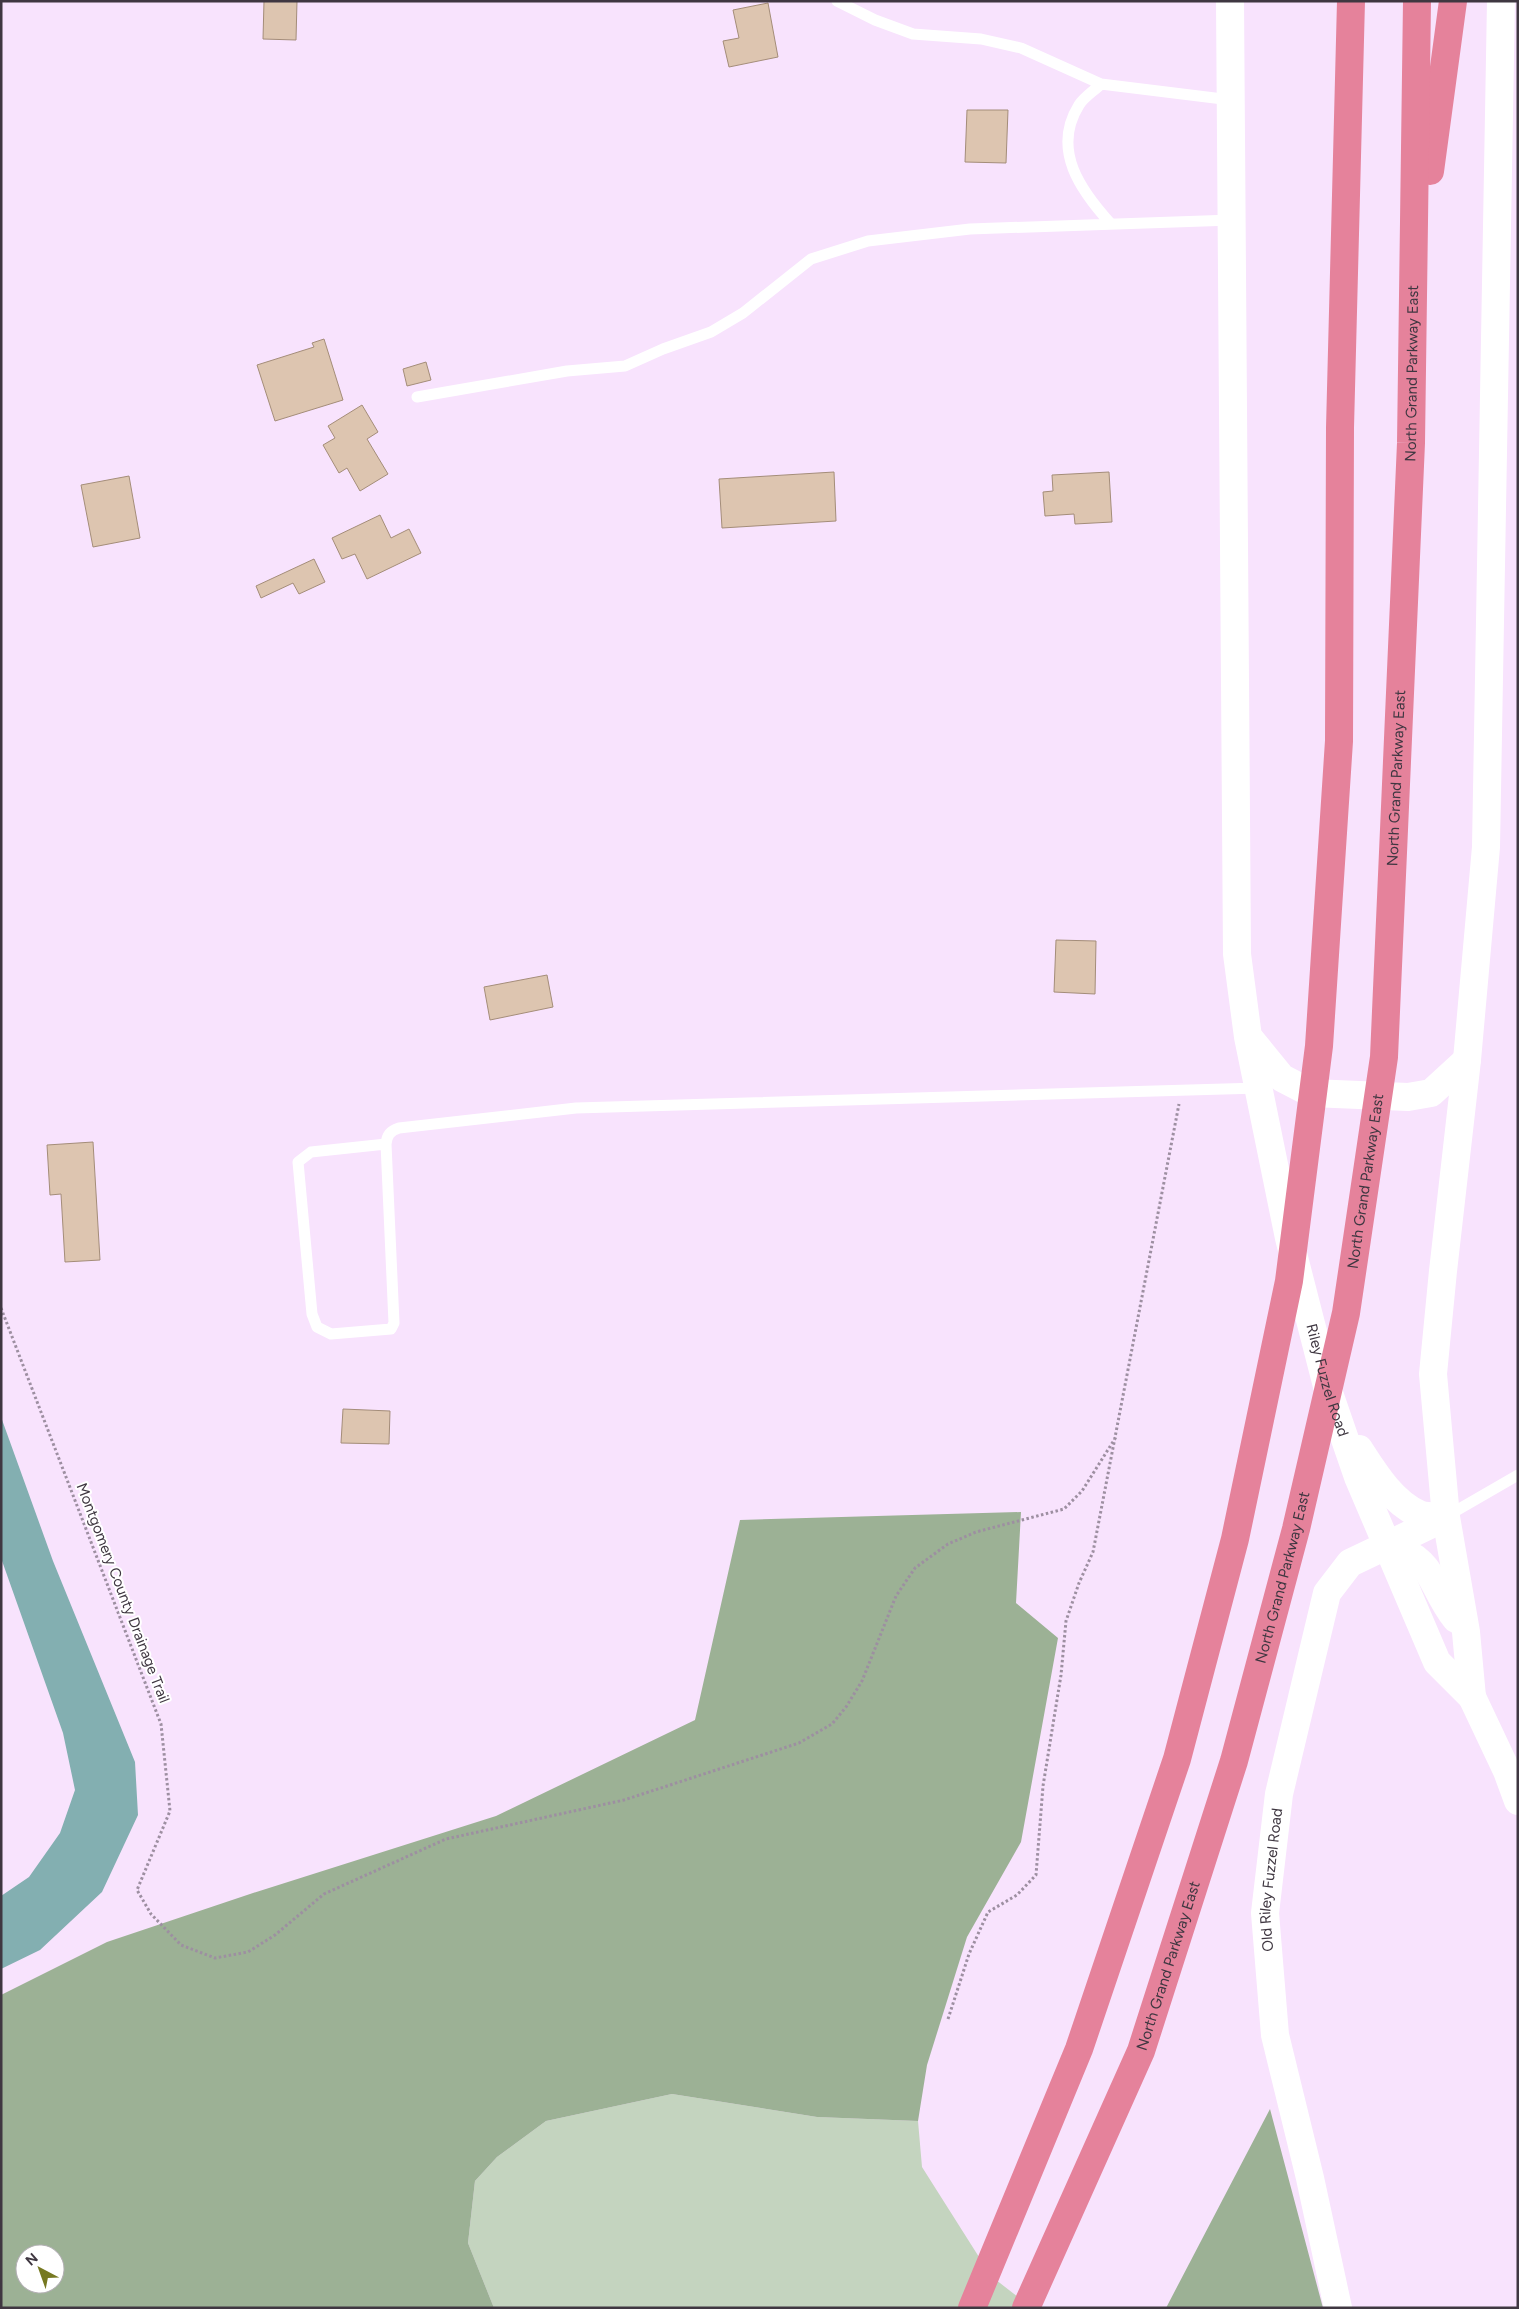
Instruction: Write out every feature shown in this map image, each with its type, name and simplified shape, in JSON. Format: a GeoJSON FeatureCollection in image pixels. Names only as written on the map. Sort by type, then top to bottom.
{"type":"FeatureCollection","features":[{"type":"Feature","properties":{"kind":"highway"},"geometry":{"type":"LineString","coordinates":[[972,2308],[1080,2049],[1177,1759],[1235,1539],[1289,1281],[1319,1046],[1339,742],[1340,428],[1351,1]]}},
{"type":"Feature","properties":{"kind":"highway","name":"North Grand Parkway East"},"geometry":{"type":"LineString","coordinates":[[1026,2308],[1141,2051],[1234,1762],[1296,1529],[1346,1313],[1384,1057],[1411,443],[1417,1]]}},
{"type":"Feature","properties":{"kind":"highway"},"geometry":{"type":"LineString","coordinates":[[1414,289],[1453,1]]}},
{"type":"Feature","properties":{"kind":"main road"},"geometry":{"type":"LineString","coordinates":[[1230,1],[1237,954],[1248,1037],[1282,1078],[1311,1093],[1408,1097],[1431,1093],[1467,1060],[1486,847],[1502,1]]}},
{"type":"Feature","properties":{"kind":"main road","name":"Riley Fuzzel Road"},"geometry":{"type":"LineString","coordinates":[[1248,1037],[1289,1238],[1334,1406],[1358,1477],[1437,1662],[1472,1697],[1507,1771],[1518,1801]]}},
{"type":"Feature","properties":{"kind":"main road","name":"Riley Fuzzel Road"},"geometry":{"type":"LineString","coordinates":[[1467,1060],[1433,1374],[1446,1517],[1466,1632],[1472,1697]]}},
{"type":"Feature","properties":{"kind":"main road"},"geometry":{"type":"LineString","coordinates":[[1334,1406],[1359,1449],[1379,1478],[1401,1502],[1420,1515],[1446,1517]]}},
{"type":"Feature","properties":{"kind":"main road","name":"Old Riley Fuzzel Road"},"geometry":{"type":"LineString","coordinates":[[1338,2308],[1310,2178],[1275,2035],[1265,1913],[1278,1794],[1327,1593],[1350,1563],[1446,1517]]}},
{"type":"Feature","properties":{"kind":"main road"},"geometry":{"type":"LineString","coordinates":[[1386,1545],[1405,1551],[1421,1562],[1430,1574],[1449,1610],[1466,1632]]}},
{"type":"Feature","properties":{"kind":"lane"},"geometry":{"type":"LineString","coordinates":[[837,1],[875,20],[913,34],[981,39],[1021,48],[1101,84],[1231,100]]}},
{"type":"Feature","properties":{"kind":"lane"},"geometry":{"type":"LineString","coordinates":[[1101,84],[1080,104],[1068,127],[1069,151],[1076,177],[1087,197],[1111,224]]}},
{"type":"Feature","properties":{"kind":"lane"},"geometry":{"type":"LineString","coordinates":[[417,397],[567,371],[625,366],[663,349],[711,332],[735,318],[811,259],[868,241],[970,229],[1232,220]]}},
{"type":"Feature","properties":{"kind":"lane"},"geometry":{"type":"LineString","coordinates":[[386,1144],[311,1152],[298,1162],[312,1314],[317,1327],[331,1334],[390,1329],[394,1323],[386,1144],[387,1137],[392,1131],[399,1128],[576,1108],[718,1105],[1182,1088],[1259,1088]]}},
{"type":"Feature","properties":{"kind":"lane"},"geometry":{"type":"LineString","coordinates":[[1446,1517],[1518,1475]]}},
{"type":"Feature","properties":{"kind":"path"},"geometry":{"type":"LineString","coordinates":[[948,2019],[969,1954],[988,1912],[1016,1895],[1036,1875],[1043,1786],[1061,1675],[1066,1621],[1078,1583],[1093,1552],[1182,1088]]}},
{"type":"Feature","properties":{"kind":"path","name":"Montgomery County Drainage Trail"},"geometry":{"type":"LineString","coordinates":[[1,1308],[161,1724],[170,1811],[137,1890],[151,1914],[181,1945],[215,1958],[248,1952],[275,1935],[324,1894],[446,1839],[624,1800],[799,1744],[832,1724],[846,1707],[862,1681],[896,1596],[915,1568],[948,1544],[976,1532],[1064,1509],[1082,1491],[1116,1437]]}},
{"type":"Feature","properties":{"kind":"shaded area"},"geometry":{"type":"Polygon","coordinates":[[[1,1417],[53,1561],[135,1762],[138,1815],[102,1892],[40,1950],[1,1969],[1,1896],[29,1877],[60,1833],[75,1790],[63,1733],[1,1558],[1,1417]]]}},
{"type":"Feature","properties":{"kind":"shaded area"},"geometry":{"type":"Polygon","coordinates":[[[1021,1512],[1016,1603],[1058,1638],[1021,1842],[967,1937],[927,2065],[918,2121],[817,2117],[672,2094],[546,2121],[497,2157],[475,2181],[468,2243],[494,2308],[1,2308],[1,1995],[107,1942],[253,1893],[496,1816],[695,1720],[740,1520],[1021,1512]]]}},
{"type":"Feature","properties":{"kind":"shaded area"},"geometry":{"type":"Polygon","coordinates":[[[672,2094],[817,2117],[918,2121],[922,2167],[991,2276],[1032,2308],[494,2308],[468,2243],[475,2181],[497,2157],[546,2121],[672,2094]]]}},
{"type":"Feature","properties":{"kind":"shaded area"},"geometry":{"type":"Polygon","coordinates":[[[1270,2109],[1323,2308],[1166,2308],[1270,2109]]]}},
{"type":"Feature","properties":{"kind":"building"},"geometry":{"type":"Polygon","coordinates":[[[264,1],[297,1],[296,40],[263,39],[264,1]]]}},
{"type":"Feature","properties":{"kind":"building"},"geometry":{"type":"Polygon","coordinates":[[[768,3],[778,57],[729,67],[723,41],[739,38],[733,10],[768,3]]]}},
{"type":"Feature","properties":{"kind":"building"},"geometry":{"type":"Polygon","coordinates":[[[967,110],[1008,110],[1006,163],[965,162],[967,110]]]}},
{"type":"Feature","properties":{"kind":"building"},"geometry":{"type":"Polygon","coordinates":[[[324,339],[343,400],[275,421],[257,365],[314,347],[312,343],[324,339]]]}},
{"type":"Feature","properties":{"kind":"building"},"geometry":{"type":"Polygon","coordinates":[[[426,362],[431,380],[407,386],[403,369],[426,362]]]}},
{"type":"Feature","properties":{"kind":"building"},"geometry":{"type":"Polygon","coordinates":[[[362,405],[378,432],[367,439],[388,474],[360,491],[347,468],[339,473],[323,445],[335,438],[328,426],[362,405]]]}},
{"type":"Feature","properties":{"kind":"building"},"geometry":{"type":"Polygon","coordinates":[[[834,472],[836,521],[722,528],[719,479],[834,472]]]}},
{"type":"Feature","properties":{"kind":"building"},"geometry":{"type":"Polygon","coordinates":[[[1109,472],[1112,522],[1075,524],[1074,514],[1045,516],[1043,492],[1053,491],[1052,475],[1109,472]]]}},
{"type":"Feature","properties":{"kind":"building"},"geometry":{"type":"Polygon","coordinates":[[[129,476],[140,538],[93,547],[81,485],[129,476]]]}},
{"type":"Feature","properties":{"kind":"building"},"geometry":{"type":"Polygon","coordinates":[[[380,515],[391,538],[409,529],[421,553],[367,579],[355,554],[342,559],[332,538],[380,515]]]}},
{"type":"Feature","properties":{"kind":"building"},"geometry":{"type":"Polygon","coordinates":[[[314,559],[325,582],[299,594],[293,583],[261,598],[256,586],[314,559]]]}},
{"type":"Feature","properties":{"kind":"building"},"geometry":{"type":"Polygon","coordinates":[[[1056,940],[1096,941],[1095,994],[1054,992],[1056,940]]]}},
{"type":"Feature","properties":{"kind":"building"},"geometry":{"type":"Polygon","coordinates":[[[547,975],[553,1007],[490,1020],[484,987],[547,975]]]}},
{"type":"Feature","properties":{"kind":"building"},"geometry":{"type":"Polygon","coordinates":[[[93,1142],[100,1260],[65,1262],[61,1194],[50,1195],[47,1145],[93,1142]]]}},
{"type":"Feature","properties":{"kind":"building"},"geometry":{"type":"Polygon","coordinates":[[[343,1409],[390,1411],[389,1444],[341,1443],[343,1409]]]}}]}
